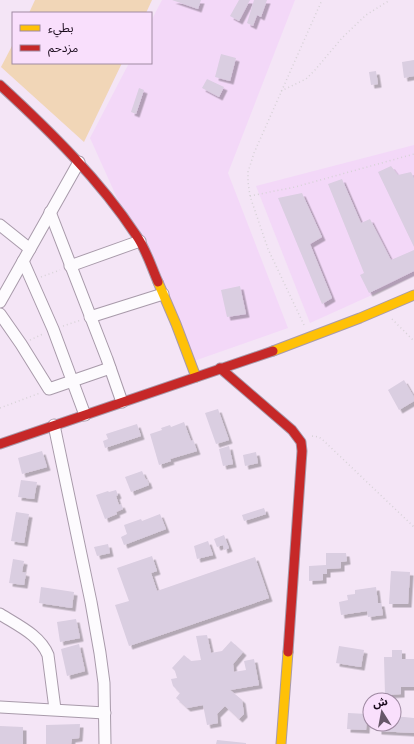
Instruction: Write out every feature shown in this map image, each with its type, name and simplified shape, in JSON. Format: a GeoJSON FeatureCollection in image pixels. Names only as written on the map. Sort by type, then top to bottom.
{"type":"FeatureCollection","features":[{"type":"Feature","properties":{"kind":"street"},"geometry":{"type":"LineString","coordinates":[[0,86],[37,119],[79,162],[112,202],[140,241],[196,377]]}},
{"type":"Feature","properties":{"kind":"street"},"geometry":{"type":"LineString","coordinates":[[0,302],[79,162]]}},
{"type":"Feature","properties":{"kind":"street"},"geometry":{"type":"LineString","coordinates":[[50,212],[122,402]]}},
{"type":"Feature","properties":{"kind":"street"},"geometry":{"type":"LineString","coordinates":[[0,225],[30,249]]}},
{"type":"Feature","properties":{"kind":"street"},"geometry":{"type":"LineString","coordinates":[[70,266],[140,241]]}},
{"type":"Feature","properties":{"kind":"street"},"geometry":{"type":"LineString","coordinates":[[23,261],[73,381],[85,415]]}},
{"type":"Feature","properties":{"kind":"street"},"geometry":{"type":"LineString","coordinates":[[90,317],[163,294]]}},
{"type":"Feature","properties":{"kind":"street"},"geometry":{"type":"LineString","coordinates":[[0,444],[310,338],[414,295]]}},
{"type":"Feature","properties":{"kind":"street"},"geometry":{"type":"LineString","coordinates":[[0,314],[49,389],[110,368]]}},
{"type":"Feature","properties":{"kind":"street"},"geometry":{"type":"LineString","coordinates":[[220,368],[292,430],[301,442],[302,451],[280,744]]}},
{"type":"Feature","properties":{"kind":"street"},"geometry":{"type":"LineString","coordinates":[[54,425],[100,652],[104,683],[105,744]]}},
{"type":"Feature","properties":{"kind":"street"},"geometry":{"type":"LineString","coordinates":[[0,614],[40,640],[46,648],[55,709]]}},
{"type":"Feature","properties":{"kind":"street"},"geometry":{"type":"LineString","coordinates":[[0,707],[105,713]]}},
{"type":"Feature","properties":{"kind":"path"},"geometry":{"type":"LineString","coordinates":[[310,338],[268,249],[250,196],[248,172],[254,153],[322,0]]}},
{"type":"Feature","properties":{"kind":"path"},"geometry":{"type":"LineString","coordinates":[[282,91],[306,79],[342,38],[366,15],[390,0]]}},
{"type":"Feature","properties":{"kind":"path"},"geometry":{"type":"LineString","coordinates":[[250,196],[295,187],[414,154]]}},
{"type":"Feature","properties":{"kind":"path"},"geometry":{"type":"LineString","coordinates":[[32,280],[70,266]]}},
{"type":"Feature","properties":{"kind":"path"},"geometry":{"type":"LineString","coordinates":[[383,308],[414,341]]}},
{"type":"Feature","properties":{"kind":"path"},"geometry":{"type":"LineString","coordinates":[[0,408],[49,389]]}},
{"type":"Feature","properties":{"kind":"path"},"geometry":{"type":"LineString","coordinates":[[298,438],[312,436],[319,437],[414,527]]}},
{"type":"Feature","properties":{"kind":"shaded area"},"geometry":{"type":"Polygon","coordinates":[[[35,0],[152,0],[146,12],[29,12],[35,0]]]}},
{"type":"Feature","properties":{"kind":"shaded area"},"geometry":{"type":"Polygon","coordinates":[[[162,0],[295,0],[228,173],[288,328],[191,362],[90,138],[128,64],[152,64],[152,19],[162,0]]]}},
{"type":"Feature","properties":{"kind":"shaded area"},"geometry":{"type":"Polygon","coordinates":[[[12,46],[12,64],[122,64],[84,142],[1,67],[12,46]]]}},
{"type":"Feature","properties":{"kind":"shaded area"},"geometry":{"type":"Polygon","coordinates":[[[414,145],[414,276],[310,323],[256,186],[414,145]]]}},
{"type":"Feature","properties":{"kind":"building"},"geometry":{"type":"Polygon","coordinates":[[[172,0],[201,0],[198,9],[172,0]]]}},
{"type":"Feature","properties":{"kind":"building"},"geometry":{"type":"Polygon","coordinates":[[[239,0],[250,0],[239,21],[230,16],[239,0]]]}},
{"type":"Feature","properties":{"kind":"building"},"geometry":{"type":"Polygon","coordinates":[[[254,0],[267,0],[261,17],[257,15],[253,26],[247,23],[254,0]]]}},
{"type":"Feature","properties":{"kind":"building"},"geometry":{"type":"Polygon","coordinates":[[[221,54],[236,58],[230,81],[215,77],[221,54]]]}},
{"type":"Feature","properties":{"kind":"building"},"geometry":{"type":"Polygon","coordinates":[[[414,60],[414,76],[404,78],[402,62],[414,60]]]}},
{"type":"Feature","properties":{"kind":"building"},"geometry":{"type":"Polygon","coordinates":[[[376,71],[378,84],[371,85],[369,72],[376,71]]]}},
{"type":"Feature","properties":{"kind":"building"},"geometry":{"type":"Polygon","coordinates":[[[207,79],[224,87],[219,97],[202,88],[207,79]]]}},
{"type":"Feature","properties":{"kind":"building"},"geometry":{"type":"Polygon","coordinates":[[[139,88],[144,90],[136,114],[131,112],[139,88]]]}},
{"type":"Feature","properties":{"kind":"building"},"geometry":{"type":"Polygon","coordinates":[[[391,166],[398,175],[411,172],[414,178],[414,247],[378,172],[391,166]]]}},
{"type":"Feature","properties":{"kind":"building"},"geometry":{"type":"Polygon","coordinates":[[[342,179],[361,223],[370,219],[391,260],[414,250],[414,271],[369,293],[360,275],[364,273],[328,184],[342,179]]]}},
{"type":"Feature","properties":{"kind":"building"},"geometry":{"type":"Polygon","coordinates":[[[302,193],[322,237],[310,244],[332,298],[322,304],[278,198],[302,193]]]}},
{"type":"Feature","properties":{"kind":"building"},"geometry":{"type":"Polygon","coordinates":[[[240,286],[246,314],[227,317],[221,290],[240,286]]]}},
{"type":"Feature","properties":{"kind":"building"},"geometry":{"type":"Polygon","coordinates":[[[404,380],[414,397],[414,401],[399,410],[388,390],[404,380]]]}},
{"type":"Feature","properties":{"kind":"building"},"geometry":{"type":"Polygon","coordinates":[[[218,409],[229,440],[216,444],[205,413],[218,409]]]}},
{"type":"Feature","properties":{"kind":"building"},"geometry":{"type":"Polygon","coordinates":[[[184,422],[191,441],[193,440],[197,451],[170,459],[171,461],[159,465],[150,434],[162,430],[161,428],[170,425],[171,427],[184,422]]]}},
{"type":"Feature","properties":{"kind":"building"},"geometry":{"type":"Polygon","coordinates":[[[137,424],[141,436],[105,448],[103,441],[108,439],[106,434],[137,424]]]}},
{"type":"Feature","properties":{"kind":"building"},"geometry":{"type":"Polygon","coordinates":[[[229,446],[233,464],[223,466],[219,449],[229,446]]]}},
{"type":"Feature","properties":{"kind":"building"},"geometry":{"type":"Polygon","coordinates":[[[42,451],[47,467],[22,474],[18,458],[42,451]]]}},
{"type":"Feature","properties":{"kind":"building"},"geometry":{"type":"Polygon","coordinates":[[[256,452],[258,463],[245,466],[243,455],[256,452]]]}},
{"type":"Feature","properties":{"kind":"building"},"geometry":{"type":"Polygon","coordinates":[[[142,471],[149,485],[131,492],[125,477],[142,471]]]}},
{"type":"Feature","properties":{"kind":"building"},"geometry":{"type":"Polygon","coordinates":[[[21,480],[37,482],[34,499],[18,497],[21,480]]]}},
{"type":"Feature","properties":{"kind":"building"},"geometry":{"type":"Polygon","coordinates":[[[116,490],[119,505],[121,504],[123,509],[116,512],[117,514],[105,519],[96,495],[116,490]]]}},
{"type":"Feature","properties":{"kind":"building"},"geometry":{"type":"Polygon","coordinates":[[[264,508],[266,514],[244,521],[242,515],[264,508]]]}},
{"type":"Feature","properties":{"kind":"building"},"geometry":{"type":"Polygon","coordinates":[[[16,512],[29,514],[24,543],[11,541],[16,512]]]}},
{"type":"Feature","properties":{"kind":"building"},"geometry":{"type":"Polygon","coordinates":[[[160,514],[166,529],[124,545],[121,537],[127,534],[124,525],[141,519],[142,521],[160,514]]]}},
{"type":"Feature","properties":{"kind":"building"},"geometry":{"type":"Polygon","coordinates":[[[224,535],[229,548],[224,550],[223,545],[217,547],[214,539],[224,535]]]}},
{"type":"Feature","properties":{"kind":"building"},"geometry":{"type":"Polygon","coordinates":[[[208,541],[213,555],[197,559],[194,546],[208,541]]]}},
{"type":"Feature","properties":{"kind":"building"},"geometry":{"type":"Polygon","coordinates":[[[108,544],[110,553],[97,556],[94,547],[108,544]]]}},
{"type":"Feature","properties":{"kind":"building"},"geometry":{"type":"Polygon","coordinates":[[[326,553],[346,553],[347,561],[341,562],[341,568],[327,569],[327,574],[323,574],[323,580],[309,581],[309,566],[326,565],[326,553]]]}},
{"type":"Feature","properties":{"kind":"building"},"geometry":{"type":"Polygon","coordinates":[[[152,556],[157,571],[151,573],[157,591],[255,557],[269,598],[129,646],[115,605],[129,601],[117,568],[152,556]]]}},
{"type":"Feature","properties":{"kind":"building"},"geometry":{"type":"Polygon","coordinates":[[[13,559],[24,561],[22,572],[26,573],[24,585],[9,583],[13,559]]]}},
{"type":"Feature","properties":{"kind":"building"},"geometry":{"type":"Polygon","coordinates":[[[391,571],[410,572],[408,604],[389,604],[391,571]]]}},
{"type":"Feature","properties":{"kind":"building"},"geometry":{"type":"Polygon","coordinates":[[[41,587],[74,592],[72,608],[39,603],[41,587]]]}},
{"type":"Feature","properties":{"kind":"building"},"geometry":{"type":"Polygon","coordinates":[[[376,587],[378,603],[381,603],[383,615],[368,617],[367,611],[341,615],[339,602],[348,600],[347,595],[355,594],[355,590],[376,587]]]}},
{"type":"Feature","properties":{"kind":"building"},"geometry":{"type":"Polygon","coordinates":[[[76,619],[80,638],[60,642],[57,622],[76,619]]]}},
{"type":"Feature","properties":{"kind":"building"},"geometry":{"type":"Polygon","coordinates":[[[207,635],[211,653],[222,651],[231,641],[243,652],[233,664],[234,672],[246,670],[244,661],[254,659],[259,685],[230,690],[242,700],[244,714],[239,719],[225,706],[217,714],[218,723],[207,725],[203,705],[187,708],[176,698],[180,693],[173,686],[171,679],[177,678],[175,671],[172,668],[184,655],[191,661],[201,660],[196,636],[207,635]]]}},
{"type":"Feature","properties":{"kind":"building"},"geometry":{"type":"Polygon","coordinates":[[[79,644],[85,671],[67,676],[61,649],[79,644]]]}},
{"type":"Feature","properties":{"kind":"building"},"geometry":{"type":"Polygon","coordinates":[[[339,646],[364,650],[361,667],[336,663],[339,646]]]}},
{"type":"Feature","properties":{"kind":"building"},"geometry":{"type":"Polygon","coordinates":[[[392,650],[402,650],[402,659],[414,659],[414,687],[401,687],[401,692],[385,692],[384,657],[392,657],[392,650]]]}},
{"type":"Feature","properties":{"kind":"building"},"geometry":{"type":"Polygon","coordinates":[[[348,713],[362,714],[362,730],[347,729],[348,713]]]}},
{"type":"Feature","properties":{"kind":"building"},"geometry":{"type":"Polygon","coordinates":[[[402,717],[414,718],[414,733],[396,732],[402,732],[402,717]]]}},
{"type":"Feature","properties":{"kind":"building"},"geometry":{"type":"Polygon","coordinates":[[[80,724],[79,738],[72,739],[71,744],[46,744],[46,725],[80,724]]]}},
{"type":"Feature","properties":{"kind":"building"},"geometry":{"type":"Polygon","coordinates":[[[0,726],[23,727],[23,744],[0,744],[0,726]]]}},
{"type":"Feature","properties":{"kind":"building"},"geometry":{"type":"Polygon","coordinates":[[[217,740],[246,743],[246,744],[216,744],[217,740]]]}},
{"type":"Feature","properties":{"kind":"traffic: slow"},"geometry":{"type":"LineString","coordinates":[[158,282],[196,377]]}},
{"type":"Feature","properties":{"kind":"traffic: slow"},"geometry":{"type":"LineString","coordinates":[[273,351],[360,318],[414,295]]}},
{"type":"Feature","properties":{"kind":"traffic: slow"},"geometry":{"type":"LineString","coordinates":[[281,744],[288,652]]}},
{"type":"Feature","properties":{"kind":"traffic: jam"},"geometry":{"type":"LineString","coordinates":[[0,85],[73,156],[106,194],[140,240],[158,282]]}},
{"type":"Feature","properties":{"kind":"traffic: jam"},"geometry":{"type":"LineString","coordinates":[[0,444],[273,351]]}},
{"type":"Feature","properties":{"kind":"traffic: jam"},"geometry":{"type":"LineString","coordinates":[[220,368],[292,430],[301,442],[302,451],[288,652]]}}]}
